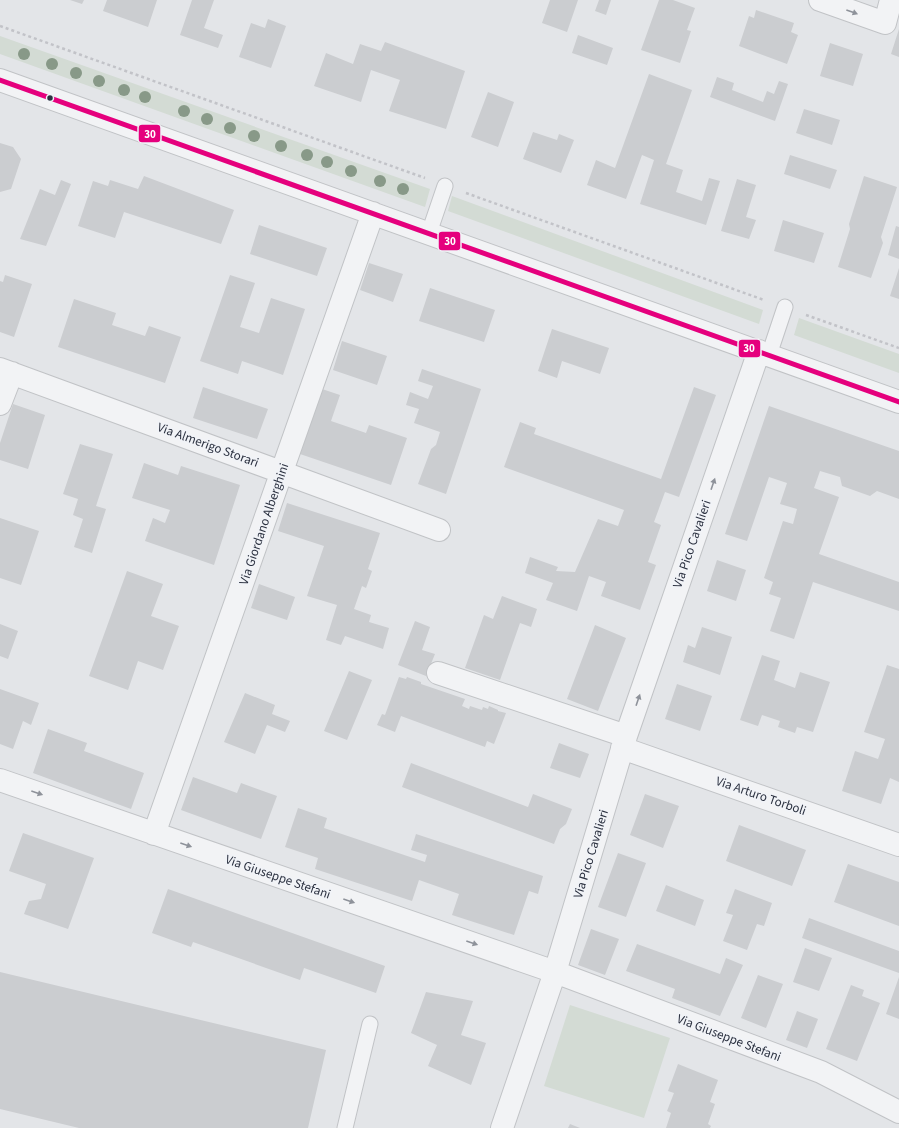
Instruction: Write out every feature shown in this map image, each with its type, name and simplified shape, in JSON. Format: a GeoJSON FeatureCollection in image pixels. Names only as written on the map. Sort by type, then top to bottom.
{"type":"FeatureCollection","features":[{"type":"Feature","properties":{"kind":"street"},"geometry":{"type":"LineString","coordinates":[[820,0],[885,23],[891,0]]}},
{"type":"Feature","properties":{"kind":"street"},"geometry":{"type":"LineString","coordinates":[[0,80],[899,402]]}},
{"type":"Feature","properties":{"kind":"street","name":"Via Giordano Alberghini"},"geometry":{"type":"LineString","coordinates":[[154,834],[373,213]]}},
{"type":"Feature","properties":{"kind":"street","name":"Via Pico Cavalieri"},"geometry":{"type":"LineString","coordinates":[[555,972],[624,742],[764,353]]}},
{"type":"Feature","properties":{"kind":"street"},"geometry":{"type":"LineString","coordinates":[[0,404],[6,371]]}},
{"type":"Feature","properties":{"kind":"street","name":"Via Almerigo Storari"},"geometry":{"type":"LineString","coordinates":[[6,371],[439,530]]}},
{"type":"Feature","properties":{"kind":"street"},"geometry":{"type":"LineString","coordinates":[[438,673],[624,742]]}},
{"type":"Feature","properties":{"kind":"street","name":"Via Arturo Torboli"},"geometry":{"type":"LineString","coordinates":[[624,742],[899,845]]}},
{"type":"Feature","properties":{"kind":"street","name":"Via Giuseppe Stefani"},"geometry":{"type":"LineString","coordinates":[[0,780],[555,972],[821,1072],[899,1112]]}},
{"type":"Feature","properties":{"kind":"street"},"geometry":{"type":"LineString","coordinates":[[502,1128],[555,972]]}},
{"type":"Feature","properties":{"kind":"lane"},"geometry":{"type":"LineString","coordinates":[[429,233],[445,186]]}},
{"type":"Feature","properties":{"kind":"lane"},"geometry":{"type":"LineString","coordinates":[[764,353],[785,307]]}},
{"type":"Feature","properties":{"kind":"lane"},"geometry":{"type":"LineString","coordinates":[[345,1128],[370,1024]]}},
{"type":"Feature","properties":{"kind":"shaded area"},"geometry":{"type":"Polygon","coordinates":[[[0,36],[430,189],[425,207],[0,54],[0,36]]]}},
{"type":"Feature","properties":{"kind":"shaded area"},"geometry":{"type":"Polygon","coordinates":[[[452,196],[763,310],[759,324],[448,211],[452,196]]]}},
{"type":"Feature","properties":{"kind":"shaded area"},"geometry":{"type":"Polygon","coordinates":[[[799,318],[899,354],[899,373],[794,335],[799,318]]]}},
{"type":"Feature","properties":{"kind":"shaded area"},"geometry":{"type":"Polygon","coordinates":[[[570,1005],[670,1038],[644,1118],[544,1086],[570,1005]]]}},
{"type":"Feature","properties":{"kind":"building"},"geometry":{"type":"Polygon","coordinates":[[[70,0],[84,0],[82,4],[70,0]]]}},
{"type":"Feature","properties":{"kind":"building"},"geometry":{"type":"Polygon","coordinates":[[[107,0],[157,0],[148,27],[103,11],[107,0]]]}},
{"type":"Feature","properties":{"kind":"building"},"geometry":{"type":"Polygon","coordinates":[[[192,0],[214,0],[204,28],[223,35],[218,48],[180,35],[192,0]]]}},
{"type":"Feature","properties":{"kind":"building"},"geometry":{"type":"Polygon","coordinates":[[[550,0],[578,0],[567,32],[542,23],[550,0]]]}},
{"type":"Feature","properties":{"kind":"building"},"geometry":{"type":"Polygon","coordinates":[[[599,0],[611,0],[606,15],[595,11],[599,0]]]}},
{"type":"Feature","properties":{"kind":"building"},"geometry":{"type":"Polygon","coordinates":[[[659,0],[673,0],[695,8],[687,30],[691,31],[680,63],[641,50],[659,0]]]}},
{"type":"Feature","properties":{"kind":"building"},"geometry":{"type":"Polygon","coordinates":[[[756,10],[794,23],[791,32],[798,35],[787,64],[739,46],[749,16],[754,18],[756,10]]]}},
{"type":"Feature","properties":{"kind":"building"},"geometry":{"type":"Polygon","coordinates":[[[268,19],[286,26],[271,68],[239,57],[251,23],[265,28],[268,19]]]}},
{"type":"Feature","properties":{"kind":"building"},"geometry":{"type":"Polygon","coordinates":[[[899,29],[899,57],[891,54],[899,29]]]}},
{"type":"Feature","properties":{"kind":"building"},"geometry":{"type":"Polygon","coordinates":[[[578,35],[613,48],[607,65],[572,53],[578,35]]]}},
{"type":"Feature","properties":{"kind":"building"},"geometry":{"type":"Polygon","coordinates":[[[385,42],[465,71],[446,129],[389,111],[400,80],[371,70],[361,102],[314,86],[326,53],[353,64],[360,44],[381,51],[385,42]]]}},
{"type":"Feature","properties":{"kind":"building"},"geometry":{"type":"Polygon","coordinates":[[[830,43],[863,54],[853,86],[820,76],[830,43]]]}},
{"type":"Feature","properties":{"kind":"building"},"geometry":{"type":"Polygon","coordinates":[[[649,74],[692,90],[666,164],[683,170],[676,192],[702,201],[709,178],[720,181],[706,225],[640,204],[654,160],[642,155],[626,199],[587,185],[596,160],[615,168],[649,74]]]}},
{"type":"Feature","properties":{"kind":"building"},"geometry":{"type":"Polygon","coordinates":[[[717,77],[734,83],[732,90],[763,102],[767,91],[774,94],[779,81],[788,84],[775,121],[710,97],[717,77]]]}},
{"type":"Feature","properties":{"kind":"building"},"geometry":{"type":"Polygon","coordinates":[[[488,92],[514,102],[498,147],[471,137],[488,92]]]}},
{"type":"Feature","properties":{"kind":"building"},"geometry":{"type":"Polygon","coordinates":[[[804,109],[840,120],[832,145],[796,133],[804,109]]]}},
{"type":"Feature","properties":{"kind":"building"},"geometry":{"type":"Polygon","coordinates":[[[533,132],[557,140],[559,134],[574,140],[561,173],[523,159],[533,132]]]}},
{"type":"Feature","properties":{"kind":"building"},"geometry":{"type":"Polygon","coordinates":[[[0,143],[13,147],[21,159],[11,189],[0,192],[0,143]]]}},
{"type":"Feature","properties":{"kind":"building"},"geometry":{"type":"Polygon","coordinates":[[[790,155],[837,170],[830,189],[784,174],[790,155]]]}},
{"type":"Feature","properties":{"kind":"building"},"geometry":{"type":"Polygon","coordinates":[[[144,176],[234,210],[221,244],[124,212],[115,238],[78,226],[93,181],[108,186],[110,180],[138,189],[144,176]]]}},
{"type":"Feature","properties":{"kind":"building"},"geometry":{"type":"Polygon","coordinates":[[[864,176],[897,187],[881,237],[883,243],[871,278],[838,267],[850,229],[849,224],[864,176]]]}},
{"type":"Feature","properties":{"kind":"building"},"geometry":{"type":"Polygon","coordinates":[[[737,179],[756,185],[746,217],[756,220],[749,239],[721,231],[737,179]]]}},
{"type":"Feature","properties":{"kind":"building"},"geometry":{"type":"Polygon","coordinates":[[[61,180],[71,184],[46,246],[20,239],[40,189],[55,195],[61,180]]]}},
{"type":"Feature","properties":{"kind":"building"},"geometry":{"type":"Polygon","coordinates":[[[783,220],[824,233],[814,263],[774,251],[783,220]]]}},
{"type":"Feature","properties":{"kind":"building"},"geometry":{"type":"Polygon","coordinates":[[[259,225],[327,248],[317,276],[250,254],[259,225]]]}},
{"type":"Feature","properties":{"kind":"building"},"geometry":{"type":"Polygon","coordinates":[[[896,226],[899,227],[899,259],[888,255],[896,226]]]}},
{"type":"Feature","properties":{"kind":"building"},"geometry":{"type":"Polygon","coordinates":[[[369,263],[403,274],[393,302],[360,290],[369,263]]]}},
{"type":"Feature","properties":{"kind":"building"},"geometry":{"type":"Polygon","coordinates":[[[899,268],[899,299],[890,296],[899,268]]]}},
{"type":"Feature","properties":{"kind":"building"},"geometry":{"type":"Polygon","coordinates":[[[5,275],[32,284],[14,337],[0,332],[0,281],[3,282],[5,275]]]}},
{"type":"Feature","properties":{"kind":"building"},"geometry":{"type":"Polygon","coordinates":[[[230,275],[255,283],[240,327],[259,333],[271,298],[305,309],[283,375],[242,361],[238,374],[200,361],[230,275]]]}},
{"type":"Feature","properties":{"kind":"building"},"geometry":{"type":"Polygon","coordinates":[[[430,288],[495,310],[484,342],[419,321],[430,288]]]}},
{"type":"Feature","properties":{"kind":"building"},"geometry":{"type":"Polygon","coordinates":[[[74,299],[116,313],[112,325],[145,336],[149,326],[181,337],[165,383],[58,347],[74,299]]]}},
{"type":"Feature","properties":{"kind":"building"},"geometry":{"type":"Polygon","coordinates":[[[552,329],[609,348],[600,374],[562,361],[557,378],[538,371],[552,329]]]}},
{"type":"Feature","properties":{"kind":"building"},"geometry":{"type":"Polygon","coordinates":[[[342,341],[387,356],[377,385],[333,370],[342,341]]]}},
{"type":"Feature","properties":{"kind":"building"},"geometry":{"type":"Polygon","coordinates":[[[422,369],[481,389],[446,494],[418,484],[431,449],[436,445],[440,432],[414,423],[419,409],[406,405],[410,392],[428,399],[433,386],[418,381],[422,369]]]}},
{"type":"Feature","properties":{"kind":"building"},"geometry":{"type":"Polygon","coordinates":[[[203,387],[268,409],[257,439],[193,418],[203,387]]]}},
{"type":"Feature","properties":{"kind":"building"},"geometry":{"type":"Polygon","coordinates":[[[694,387],[716,395],[679,497],[665,492],[654,522],[661,525],[648,562],[656,565],[640,610],[601,596],[606,582],[589,576],[577,611],[546,600],[553,583],[525,573],[530,557],[558,567],[556,571],[575,572],[598,519],[618,526],[624,510],[504,467],[520,422],[536,428],[534,434],[661,479],[694,387]]]}},
{"type":"Feature","properties":{"kind":"building"},"geometry":{"type":"Polygon","coordinates":[[[322,389],[340,395],[331,421],[366,433],[369,425],[407,438],[391,485],[300,454],[322,389]]]}},
{"type":"Feature","properties":{"kind":"building"},"geometry":{"type":"Polygon","coordinates":[[[13,404],[45,415],[28,469],[0,460],[0,443],[13,404]]]}},
{"type":"Feature","properties":{"kind":"building"},"geometry":{"type":"Polygon","coordinates":[[[769,406],[899,451],[899,499],[877,491],[870,496],[842,486],[840,477],[820,471],[814,488],[839,497],[819,554],[899,582],[899,611],[813,582],[794,639],[770,631],[781,598],[769,594],[773,582],[764,578],[783,521],[793,524],[797,509],[780,504],[787,483],[769,477],[747,541],[725,534],[769,406]]]}},
{"type":"Feature","properties":{"kind":"building"},"geometry":{"type":"Polygon","coordinates":[[[80,444],[113,454],[96,506],[106,509],[92,553],[74,547],[83,519],[73,515],[78,499],[63,494],[80,444]]]}},
{"type":"Feature","properties":{"kind":"building"},"geometry":{"type":"Polygon","coordinates":[[[144,463],[178,475],[181,466],[240,485],[214,565],[145,541],[153,518],[165,523],[170,510],[132,498],[144,463]]]}},
{"type":"Feature","properties":{"kind":"building"},"geometry":{"type":"Polygon","coordinates":[[[287,503],[380,533],[368,569],[372,571],[366,588],[362,586],[354,609],[371,615],[369,622],[389,628],[383,649],[345,636],[341,645],[326,640],[337,605],[307,596],[324,546],[278,531],[287,503]]]}},
{"type":"Feature","properties":{"kind":"building"},"geometry":{"type":"Polygon","coordinates":[[[0,518],[39,531],[21,585],[0,578],[0,518]]]}},
{"type":"Feature","properties":{"kind":"building"},"geometry":{"type":"Polygon","coordinates":[[[717,560],[746,570],[736,601],[707,591],[717,560]]]}},
{"type":"Feature","properties":{"kind":"building"},"geometry":{"type":"Polygon","coordinates":[[[127,571],[163,584],[151,616],[179,626],[163,670],[138,661],[128,690],[89,676],[127,571]]]}},
{"type":"Feature","properties":{"kind":"building"},"geometry":{"type":"Polygon","coordinates":[[[259,584],[295,597],[287,620],[251,608],[259,584]]]}},
{"type":"Feature","properties":{"kind":"building"},"geometry":{"type":"Polygon","coordinates":[[[502,596],[537,609],[531,627],[520,623],[500,680],[465,668],[484,615],[493,619],[502,596]]]}},
{"type":"Feature","properties":{"kind":"building"},"geometry":{"type":"Polygon","coordinates":[[[415,621],[430,627],[422,650],[435,654],[426,676],[398,665],[415,621]]]}},
{"type":"Feature","properties":{"kind":"building"},"geometry":{"type":"Polygon","coordinates":[[[0,624],[18,631],[8,659],[0,656],[0,624]]]}},
{"type":"Feature","properties":{"kind":"building"},"geometry":{"type":"Polygon","coordinates":[[[595,625],[626,638],[598,711],[567,699],[595,625]]]}},
{"type":"Feature","properties":{"kind":"building"},"geometry":{"type":"Polygon","coordinates":[[[702,627],[732,637],[720,675],[683,662],[688,645],[695,648],[702,627]]]}},
{"type":"Feature","properties":{"kind":"building"},"geometry":{"type":"Polygon","coordinates":[[[762,655],[780,661],[774,680],[795,688],[800,672],[830,682],[813,732],[797,727],[795,733],[778,727],[780,721],[762,715],[758,726],[740,720],[762,655]]]}},
{"type":"Feature","properties":{"kind":"building"},"geometry":{"type":"Polygon","coordinates":[[[887,665],[899,669],[899,782],[890,778],[881,804],[842,791],[855,751],[878,759],[885,739],[864,732],[887,665]]]}},
{"type":"Feature","properties":{"kind":"building"},"geometry":{"type":"Polygon","coordinates":[[[349,671],[372,680],[347,740],[324,731],[349,671]]]}},
{"type":"Feature","properties":{"kind":"building"},"geometry":{"type":"Polygon","coordinates":[[[399,677],[406,679],[407,677],[421,682],[421,684],[465,699],[462,706],[469,709],[470,706],[482,710],[483,707],[488,709],[489,706],[506,713],[494,744],[487,741],[485,747],[401,716],[395,732],[377,725],[382,714],[385,715],[399,677]]]}},
{"type":"Feature","properties":{"kind":"building"},"geometry":{"type":"Polygon","coordinates":[[[677,684],[712,696],[700,731],[665,719],[677,684]]]}},
{"type":"Feature","properties":{"kind":"building"},"geometry":{"type":"Polygon","coordinates":[[[0,689],[39,703],[31,725],[23,721],[13,749],[0,744],[0,689]]]}},
{"type":"Feature","properties":{"kind":"building"},"geometry":{"type":"Polygon","coordinates":[[[245,693],[275,705],[272,714],[290,721],[285,732],[267,725],[255,754],[224,742],[245,693]]]}},
{"type":"Feature","properties":{"kind":"building"},"geometry":{"type":"Polygon","coordinates":[[[48,729],[87,743],[84,751],[144,773],[131,809],[33,773],[48,729]]]}},
{"type":"Feature","properties":{"kind":"building"},"geometry":{"type":"Polygon","coordinates":[[[559,743],[589,754],[580,778],[550,768],[559,743]]]}},
{"type":"Feature","properties":{"kind":"building"},"geometry":{"type":"Polygon","coordinates":[[[411,763],[528,807],[533,794],[572,809],[566,824],[560,829],[554,844],[402,787],[411,763]]]}},
{"type":"Feature","properties":{"kind":"building"},"geometry":{"type":"Polygon","coordinates":[[[193,777],[237,793],[241,783],[277,796],[261,839],[181,810],[193,777]]]}},
{"type":"Feature","properties":{"kind":"building"},"geometry":{"type":"Polygon","coordinates":[[[645,794],[679,806],[663,848],[630,835],[645,794]]]}},
{"type":"Feature","properties":{"kind":"building"},"geometry":{"type":"Polygon","coordinates":[[[298,808],[327,818],[324,828],[425,862],[427,855],[411,850],[416,834],[543,876],[538,894],[529,891],[514,935],[452,915],[459,894],[419,880],[412,901],[315,869],[318,858],[285,847],[298,808]]]}},
{"type":"Feature","properties":{"kind":"building"},"geometry":{"type":"Polygon","coordinates":[[[739,825],[806,850],[792,886],[726,861],[739,825]]]}},
{"type":"Feature","properties":{"kind":"building"},"geometry":{"type":"Polygon","coordinates":[[[23,833],[94,858],[68,929],[24,914],[29,901],[41,899],[46,884],[9,871],[23,833]]]}},
{"type":"Feature","properties":{"kind":"building"},"geometry":{"type":"Polygon","coordinates":[[[618,853],[646,863],[626,917],[598,907],[618,853]]]}},
{"type":"Feature","properties":{"kind":"building"},"geometry":{"type":"Polygon","coordinates":[[[848,864],[899,882],[899,926],[834,902],[848,864]]]}},
{"type":"Feature","properties":{"kind":"building"},"geometry":{"type":"Polygon","coordinates":[[[666,885],[704,900],[695,926],[656,911],[666,885]]]}},
{"type":"Feature","properties":{"kind":"building"},"geometry":{"type":"Polygon","coordinates":[[[168,889],[385,966],[376,993],[304,968],[300,980],[193,942],[191,947],[152,933],[168,889]]]}},
{"type":"Feature","properties":{"kind":"building"},"geometry":{"type":"Polygon","coordinates":[[[735,889],[772,903],[764,926],[757,924],[747,950],[723,941],[733,915],[726,913],[735,889]]]}},
{"type":"Feature","properties":{"kind":"building"},"geometry":{"type":"Polygon","coordinates":[[[809,918],[899,951],[899,973],[802,938],[809,918]]]}},
{"type":"Feature","properties":{"kind":"building"},"geometry":{"type":"Polygon","coordinates":[[[591,929],[619,939],[605,975],[578,965],[591,929]]]}},
{"type":"Feature","properties":{"kind":"building"},"geometry":{"type":"Polygon","coordinates":[[[637,944],[720,974],[726,958],[743,965],[720,1016],[672,998],[675,989],[626,971],[637,944]]]}},
{"type":"Feature","properties":{"kind":"building"},"geometry":{"type":"Polygon","coordinates":[[[805,948],[832,958],[819,991],[793,982],[805,948]]]}},
{"type":"Feature","properties":{"kind":"building"},"geometry":{"type":"Polygon","coordinates":[[[0,972],[326,1050],[308,1128],[79,1128],[0,1109],[0,972]]]}},
{"type":"Feature","properties":{"kind":"building"},"geometry":{"type":"Polygon","coordinates":[[[758,975],[783,984],[766,1028],[741,1018],[758,975]]]}},
{"type":"Feature","properties":{"kind":"building"},"geometry":{"type":"Polygon","coordinates":[[[899,977],[899,1019],[886,1014],[899,977]]]}},
{"type":"Feature","properties":{"kind":"building"},"geometry":{"type":"Polygon","coordinates":[[[851,985],[864,990],[862,996],[880,1003],[857,1061],[826,1049],[851,985]]]}},
{"type":"Feature","properties":{"kind":"building"},"geometry":{"type":"Polygon","coordinates":[[[426,992],[473,1001],[461,1035],[486,1043],[471,1085],[428,1066],[437,1045],[411,1033],[426,992]]]}},
{"type":"Feature","properties":{"kind":"building"},"geometry":{"type":"Polygon","coordinates":[[[797,1011],[818,1019],[807,1048],[786,1040],[797,1011]]]}},
{"type":"Feature","properties":{"kind":"building"},"geometry":{"type":"Polygon","coordinates":[[[678,1064],[718,1080],[710,1102],[715,1104],[708,1124],[711,1126],[710,1128],[666,1128],[671,1113],[667,1111],[674,1093],[668,1091],[678,1064]]]}},
{"type":"Feature","properties":{"kind":"building"},"geometry":{"type":"Polygon","coordinates":[[[570,1124],[580,1128],[568,1128],[570,1124]]]}},
{"type":"Feature","properties":{"kind":"transit line","name":"30"},"geometry":{"type":"LineString","coordinates":[[0,80],[899,402]]}}]}
